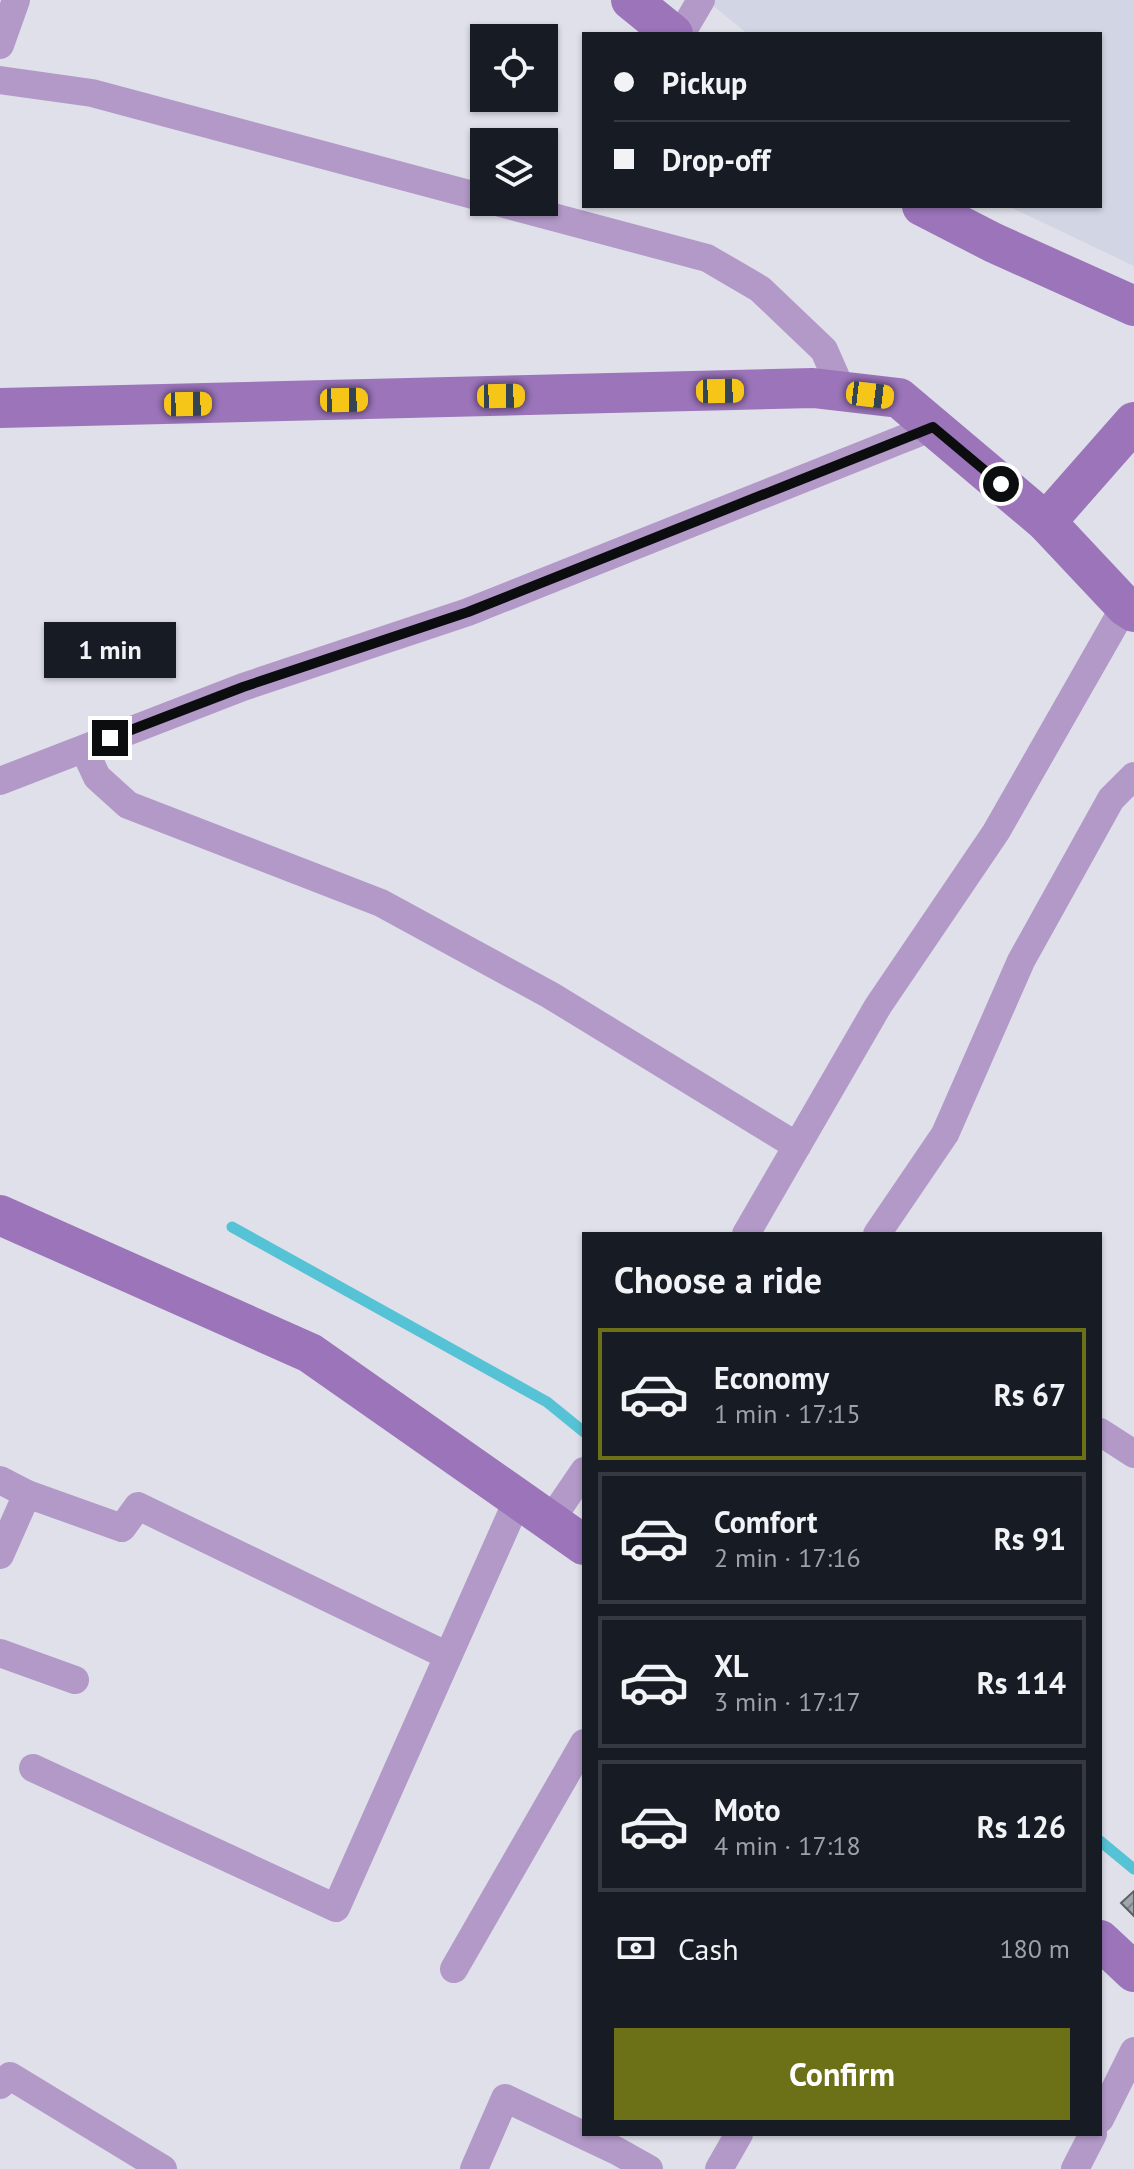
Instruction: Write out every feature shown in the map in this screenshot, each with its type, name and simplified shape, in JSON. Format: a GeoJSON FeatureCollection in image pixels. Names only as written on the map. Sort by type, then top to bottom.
{"type":"FeatureCollection","features":[{"type":"Feature","properties":{"kind":"street"},"geometry":{"type":"LineString","coordinates":[[0,45],[16,0]]}},
{"type":"Feature","properties":{"kind":"street"},"geometry":{"type":"LineString","coordinates":[[631,0],[671,32]]}},
{"type":"Feature","properties":{"kind":"street"},"geometry":{"type":"LineString","coordinates":[[682,32],[701,0]]}},
{"type":"Feature","properties":{"kind":"street"},"geometry":{"type":"LineString","coordinates":[[0,80],[92,93],[470,194]]}},
{"type":"Feature","properties":{"kind":"street"},"geometry":{"type":"LineString","coordinates":[[926,208],[994,243],[1134,306]]}},
{"type":"Feature","properties":{"kind":"street"},"geometry":{"type":"LineString","coordinates":[[550,216],[707,258],[760,289],[824,350],[842,391]]}},
{"type":"Feature","properties":{"kind":"street"},"geometry":{"type":"LineString","coordinates":[[0,408],[813,388],[899,398],[1046,522],[1129,609],[996,832],[878,1006],[747,1232]]}},
{"type":"Feature","properties":{"kind":"street"},"geometry":{"type":"LineString","coordinates":[[1046,522],[1134,422]]}},
{"type":"Feature","properties":{"kind":"street"},"geometry":{"type":"LineString","coordinates":[[0,781],[243,687],[468,612],[933,427]]}},
{"type":"Feature","properties":{"kind":"street"},"geometry":{"type":"LineString","coordinates":[[84,749],[97,777],[128,805],[381,903],[550,995],[797,1146]]}},
{"type":"Feature","properties":{"kind":"street"},"geometry":{"type":"LineString","coordinates":[[878,1232],[945,1134],[1021,961],[1111,799],[1134,776]]}},
{"type":"Feature","properties":{"kind":"street"},"geometry":{"type":"LineString","coordinates":[[0,1215],[310,1353],[582,1544]]}},
{"type":"Feature","properties":{"kind":"street"},"geometry":{"type":"LineString","coordinates":[[1102,1433],[1134,1454]]}},
{"type":"Feature","properties":{"kind":"street"},"geometry":{"type":"LineString","coordinates":[[33,1768],[336,1908],[448,1656],[534,1510],[582,1473]]}},
{"type":"Feature","properties":{"kind":"street"},"geometry":{"type":"LineString","coordinates":[[0,1480],[27,1494],[122,1528],[138,1506],[448,1656]]}},
{"type":"Feature","properties":{"kind":"street"},"geometry":{"type":"LineString","coordinates":[[0,1555],[27,1494]]}},
{"type":"Feature","properties":{"kind":"street"},"geometry":{"type":"LineString","coordinates":[[0,1653],[75,1680]]}},
{"type":"Feature","properties":{"kind":"street"},"geometry":{"type":"LineString","coordinates":[[454,1969],[582,1746]]}},
{"type":"Feature","properties":{"kind":"street"},"geometry":{"type":"LineString","coordinates":[[1102,1942],[1134,1972]]}},
{"type":"Feature","properties":{"kind":"street"},"geometry":{"type":"LineString","coordinates":[[1102,2115],[1134,2051]]}},
{"type":"Feature","properties":{"kind":"street"},"geometry":{"type":"LineString","coordinates":[[0,2085],[10,2076],[163,2169]]}},
{"type":"Feature","properties":{"kind":"street"},"geometry":{"type":"LineString","coordinates":[[474,2169],[505,2098],[582,2134]]}},
{"type":"Feature","properties":{"kind":"street"},"geometry":{"type":"LineString","coordinates":[[585,2136],[649,2169]]}},
{"type":"Feature","properties":{"kind":"street"},"geometry":{"type":"LineString","coordinates":[[719,2169],[738,2136]]}},
{"type":"Feature","properties":{"kind":"street"},"geometry":{"type":"LineString","coordinates":[[1075,2169],[1092,2136]]}},
{"type":"Feature","properties":{"kind":"shaded area"},"geometry":{"type":"Polygon","coordinates":[[[706,0],[1134,0],[1134,266],[1012,208],[1102,208],[1102,32],[746,32],[706,0]]]}},
{"type":"Feature","properties":{"kind":"building"},"geometry":{"type":"Polygon","coordinates":[[[1134,1891],[1134,1916],[1121,1903],[1134,1891]]]}},
{"type":"Feature","properties":{"kind":"waterway"},"geometry":{"type":"LineString","coordinates":[[232,1227],[547,1402],[582,1430]]}},
{"type":"Feature","properties":{"kind":"waterway"},"geometry":{"type":"LineString","coordinates":[[1102,1843],[1134,1869]]}},
{"type":"Feature","properties":{"kind":"route"},"geometry":{"type":"LineString","coordinates":[[110,738],[243,687],[468,612],[933,427],[1001,484]]}}]}
